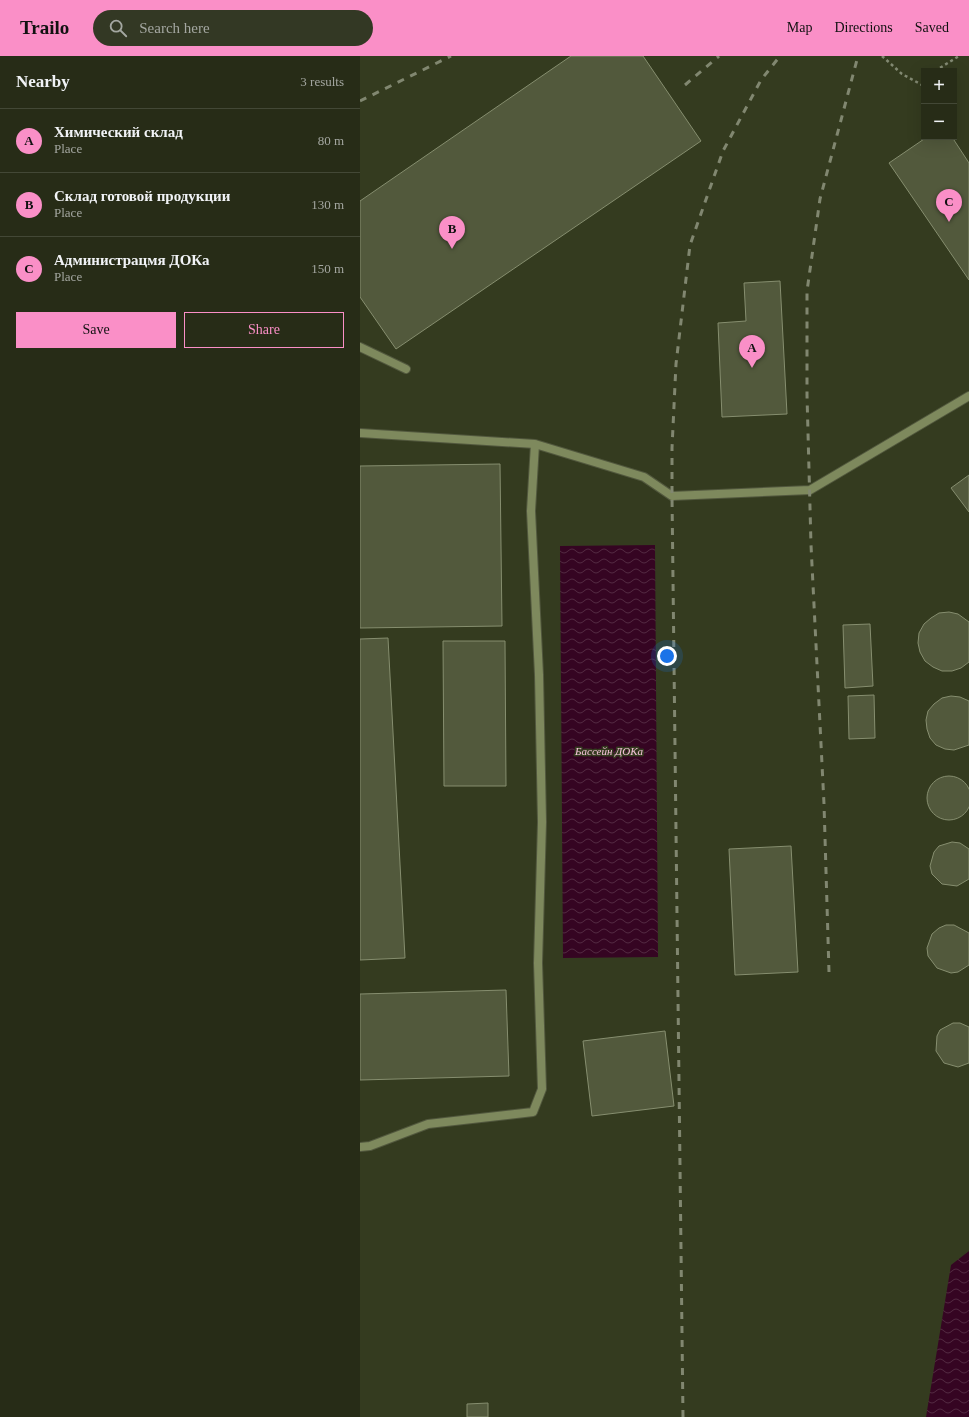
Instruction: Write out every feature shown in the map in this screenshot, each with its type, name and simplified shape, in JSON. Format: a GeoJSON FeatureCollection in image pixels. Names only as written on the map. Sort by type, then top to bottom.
{"type":"FeatureCollection","features":[{"type":"Feature","properties":{"kind":"lane"},"geometry":{"type":"LineString","coordinates":[[360,347],[406,369]]}},
{"type":"Feature","properties":{"kind":"lane"},"geometry":{"type":"LineString","coordinates":[[360,433],[535,444],[644,477],[672,496],[810,490],[969,396]]}},
{"type":"Feature","properties":{"kind":"lane"},"geometry":{"type":"LineString","coordinates":[[360,1147],[370,1146],[428,1124],[533,1112],[542,1089],[538,963],[542,822],[531,511],[535,444]]}},
{"type":"Feature","properties":{"kind":"path"},"geometry":{"type":"LineString","coordinates":[[882,56],[902,74],[921,84]]}},
{"type":"Feature","properties":{"kind":"path"},"geometry":{"type":"LineString","coordinates":[[940,68],[959,56]]}},
{"type":"Feature","properties":{"kind":"water","name":"Бассейн ДОКа"},"geometry":{"type":"Polygon","coordinates":[[[655,545],[658,957],[563,958],[560,546],[655,545]]]}},
{"type":"Feature","properties":{"kind":"water"},"geometry":{"type":"Polygon","coordinates":[[[969,1251],[969,1417],[926,1417],[951,1265],[969,1251]]]}},
{"type":"Feature","properties":{"kind":"building"},"geometry":{"type":"Polygon","coordinates":[[[571,56],[643,56],[701,141],[396,349],[360,297],[360,201],[571,56]]]}},
{"type":"Feature","properties":{"kind":"building"},"geometry":{"type":"Polygon","coordinates":[[[923,140],[954,140],[969,163],[969,280],[889,163],[923,140]]]}},
{"type":"Feature","properties":{"kind":"building"},"geometry":{"type":"Polygon","coordinates":[[[780,281],[787,414],[722,417],[718,323],[746,321],[744,283],[780,281]]]}},
{"type":"Feature","properties":{"kind":"building"},"geometry":{"type":"Polygon","coordinates":[[[500,464],[502,626],[360,628],[360,466],[500,464]]]}},
{"type":"Feature","properties":{"kind":"building"},"geometry":{"type":"Polygon","coordinates":[[[969,475],[969,512],[951,488],[969,475]]]}},
{"type":"Feature","properties":{"kind":"building"},"geometry":{"type":"Polygon","coordinates":[[[949,612],[958,614],[969,622],[969,662],[961,668],[952,671],[942,671],[925,661],[920,652],[918,643],[919,633],[924,624],[931,618],[939,613],[949,612]]]}},
{"type":"Feature","properties":{"kind":"building"},"geometry":{"type":"Polygon","coordinates":[[[870,624],[873,686],[845,688],[843,625],[870,624]]]}},
{"type":"Feature","properties":{"kind":"building"},"geometry":{"type":"Polygon","coordinates":[[[388,638],[405,958],[360,960],[360,639],[388,638]]]}},
{"type":"Feature","properties":{"kind":"building"},"geometry":{"type":"Polygon","coordinates":[[[443,641],[505,641],[506,786],[444,786],[443,641]]]}},
{"type":"Feature","properties":{"kind":"building"},"geometry":{"type":"Polygon","coordinates":[[[874,695],[875,738],[849,739],[848,696],[874,695]]]}},
{"type":"Feature","properties":{"kind":"building"},"geometry":{"type":"Polygon","coordinates":[[[951,696],[960,697],[969,701],[969,745],[954,750],[945,749],[936,745],[930,738],[926,720],[928,711],[934,704],[942,698],[951,696]]]}},
{"type":"Feature","properties":{"kind":"building"},"geometry":{"type":"Polygon","coordinates":[[[949,776],[957,778],[967,786],[969,790],[969,806],[961,816],[957,818],[949,820],[941,818],[931,810],[929,806],[927,798],[929,790],[937,780],[941,778],[949,776]]]}},
{"type":"Feature","properties":{"kind":"building"},"geometry":{"type":"Polygon","coordinates":[[[952,842],[960,843],[969,849],[969,879],[957,886],[942,884],[932,874],[930,866],[934,852],[939,846],[952,842]]]}},
{"type":"Feature","properties":{"kind":"building"},"geometry":{"type":"Polygon","coordinates":[[[791,846],[798,972],[735,975],[729,849],[791,846]]]}},
{"type":"Feature","properties":{"kind":"building"},"geometry":{"type":"Polygon","coordinates":[[[946,925],[954,925],[969,933],[969,965],[958,972],[951,973],[937,968],[928,956],[927,948],[932,934],[939,928],[946,925]]]}},
{"type":"Feature","properties":{"kind":"building"},"geometry":{"type":"Polygon","coordinates":[[[506,990],[509,1076],[360,1080],[360,994],[506,990]]]}},
{"type":"Feature","properties":{"kind":"building"},"geometry":{"type":"Polygon","coordinates":[[[953,1023],[960,1023],[969,1027],[969,1063],[958,1067],[944,1063],[936,1051],[937,1036],[940,1030],[953,1023]]]}},
{"type":"Feature","properties":{"kind":"building"},"geometry":{"type":"Polygon","coordinates":[[[665,1031],[674,1106],[592,1116],[583,1041],[665,1031]]]}},
{"type":"Feature","properties":{"kind":"building"},"geometry":{"type":"Polygon","coordinates":[[[488,1403],[488,1417],[467,1417],[467,1404],[488,1403]]]}},
{"type":"Feature","properties":{"kind":"railway"},"geometry":{"type":"LineString","coordinates":[[360,101],[451,56]]}},
{"type":"Feature","properties":{"kind":"railway"},"geometry":{"type":"LineString","coordinates":[[685,85],[719,56]]}},
{"type":"Feature","properties":{"kind":"railway"},"geometry":{"type":"LineString","coordinates":[[683,1417],[672,496],[672,448],[676,364],[690,245],[723,151],[761,80],[780,56]]}},
{"type":"Feature","properties":{"kind":"railway"},"geometry":{"type":"LineString","coordinates":[[829,972],[824,804],[811,545],[807,395],[807,291],[820,199],[858,56]]}},
{"type":"Feature","properties":{"kind":"place","name":"Администрацмя ДОКа"},"geometry":{"type":"Point","coordinates":[949,222]}},
{"type":"Feature","properties":{"kind":"place","name":"Склад готовой продукции"},"geometry":{"type":"Point","coordinates":[452,249]}},
{"type":"Feature","properties":{"kind":"place","name":"Химический склад"},"geometry":{"type":"Point","coordinates":[752,368]}}]}
